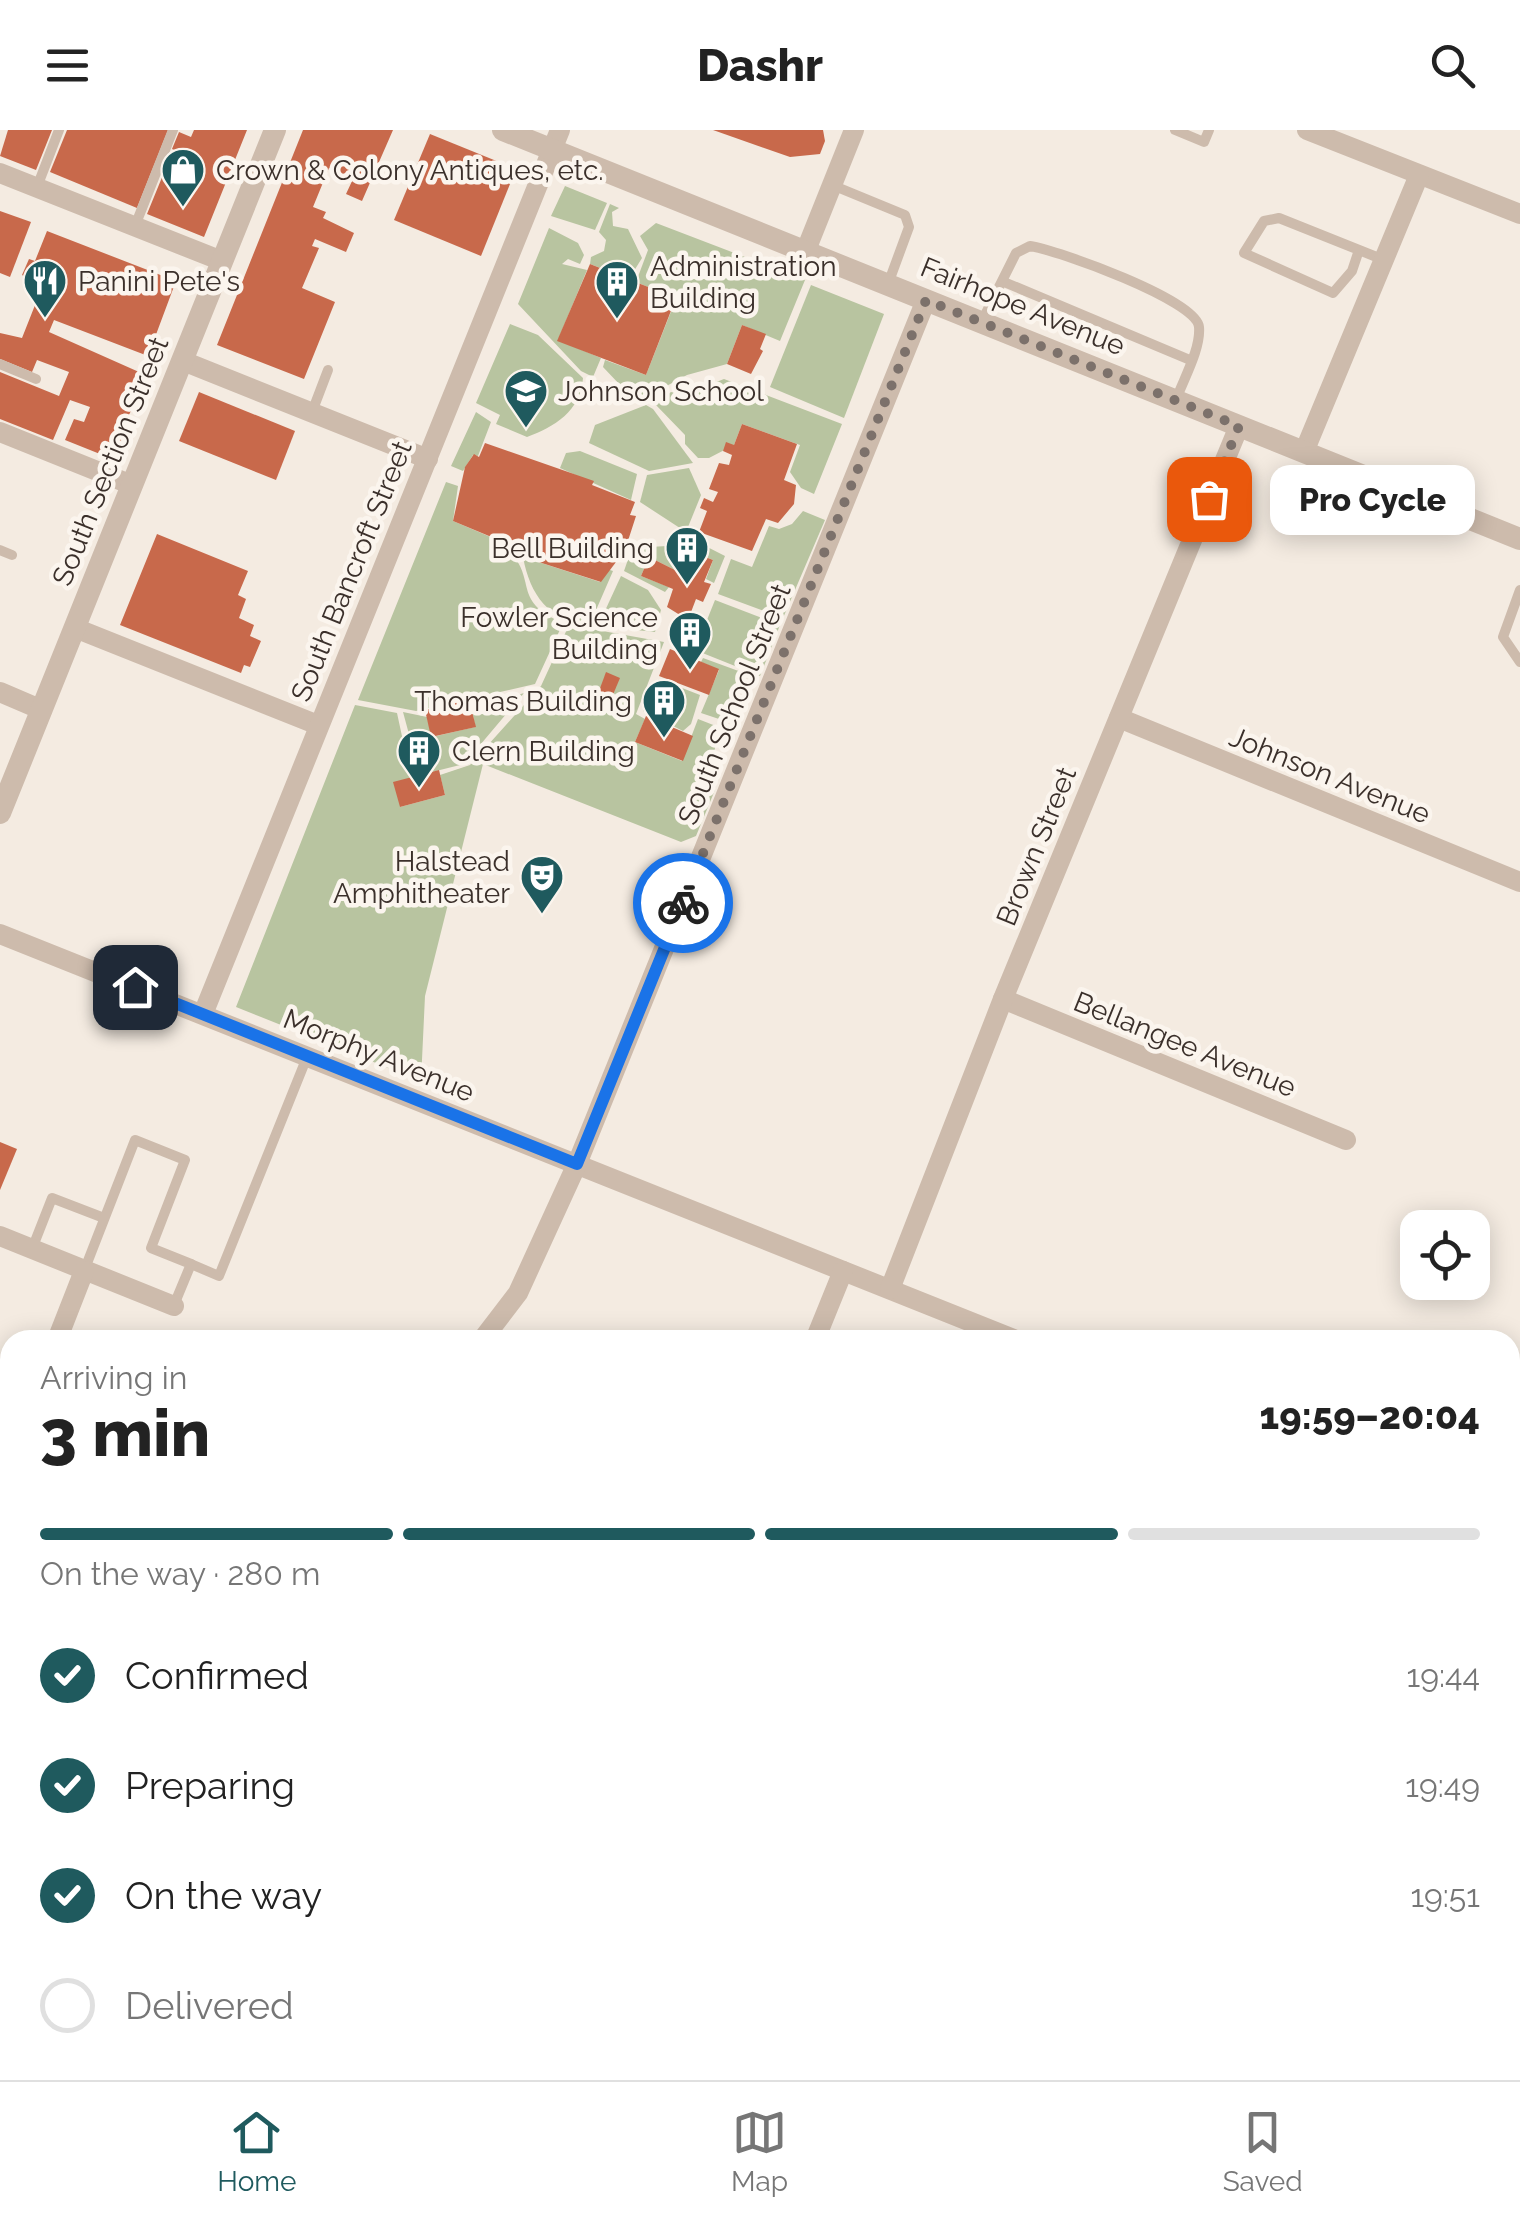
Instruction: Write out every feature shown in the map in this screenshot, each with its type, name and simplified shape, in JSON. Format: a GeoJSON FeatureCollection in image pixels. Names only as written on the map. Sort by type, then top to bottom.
{"type":"FeatureCollection","features":[{"type":"Feature","properties":{"kind":"street","name":"South Section Street"},"geometry":{"type":"LineString","coordinates":[[0,813],[9,764],[42,710],[274,130]]}},
{"type":"Feature","properties":{"kind":"street","name":"Fairhope Avenue"},"geometry":{"type":"LineString","coordinates":[[502,130],[556,140],[926,300],[1520,539]]}},
{"type":"Feature","properties":{"kind":"street"},"geometry":{"type":"LineString","coordinates":[[806,250],[854,130]]}},
{"type":"Feature","properties":{"kind":"street"},"geometry":{"type":"LineString","coordinates":[[1307,130],[1520,214]]}},
{"type":"Feature","properties":{"kind":"street","name":"South Bancroft Street"},"geometry":{"type":"LineString","coordinates":[[203,1014],[556,140]]}},
{"type":"Feature","properties":{"kind":"street"},"geometry":{"type":"LineString","coordinates":[[0,173],[222,261]]}},
{"type":"Feature","properties":{"kind":"street"},"geometry":{"type":"LineString","coordinates":[[1304,452],[1419,175]]}},
{"type":"Feature","properties":{"kind":"street","name":"South School Street"},"geometry":{"type":"LineString","coordinates":[[490,1330],[518,1293],[577,1164],[926,300]]}},
{"type":"Feature","properties":{"kind":"street"},"geometry":{"type":"LineString","coordinates":[[182,361],[428,459]]}},
{"type":"Feature","properties":{"kind":"street","name":"Brown Street"},"geometry":{"type":"LineString","coordinates":[[890,1290],[1003,1000],[1239,426]]}},
{"type":"Feature","properties":{"kind":"street"},"geometry":{"type":"LineString","coordinates":[[0,432],[132,486]]}},
{"type":"Feature","properties":{"kind":"street"},"geometry":{"type":"LineString","coordinates":[[75,628],[318,725]]}},
{"type":"Feature","properties":{"kind":"street"},"geometry":{"type":"LineString","coordinates":[[0,692],[42,710]]}},
{"type":"Feature","properties":{"kind":"street","name":"Johnson Avenue"},"geometry":{"type":"LineString","coordinates":[[1119,718],[1520,882]]}},
{"type":"Feature","properties":{"kind":"street","name":"Morphy Avenue"},"geometry":{"type":"LineString","coordinates":[[0,934],[991,1330]]}},
{"type":"Feature","properties":{"kind":"street","name":"Bellangee Avenue"},"geometry":{"type":"LineString","coordinates":[[1003,1000],[1346,1140]]}},
{"type":"Feature","properties":{"kind":"street"},"geometry":{"type":"LineString","coordinates":[[0,1236],[174,1306]]}},
{"type":"Feature","properties":{"kind":"street"},"geometry":{"type":"LineString","coordinates":[[61,1330],[84,1270]]}},
{"type":"Feature","properties":{"kind":"street"},"geometry":{"type":"LineString","coordinates":[[820,1330],[843,1272]]}},
{"type":"Feature","properties":{"kind":"lane"},"geometry":{"type":"LineString","coordinates":[[37,186],[59,130]]}},
{"type":"Feature","properties":{"kind":"lane"},"geometry":{"type":"LineString","coordinates":[[136,226],[173,130]]}},
{"type":"Feature","properties":{"kind":"lane"},"geometry":{"type":"LineString","coordinates":[[1175,130],[1204,142],[1209,130]]}},
{"type":"Feature","properties":{"kind":"lane"},"geometry":{"type":"LineString","coordinates":[[832,185],[905,215],[909,226],[888,284]]}},
{"type":"Feature","properties":{"kind":"lane"},"geometry":{"type":"LineString","coordinates":[[1359,250],[1352,271],[1333,293],[1244,253],[1264,220],[1279,218],[1359,250],[1384,260]]}},
{"type":"Feature","properties":{"kind":"lane"},"geometry":{"type":"LineString","coordinates":[[982,322],[1016,253],[1030,246],[1097,268],[1180,303],[1194,315],[1200,326],[1176,401]]}},
{"type":"Feature","properties":{"kind":"lane"},"geometry":{"type":"LineString","coordinates":[[1004,282],[1190,360]]}},
{"type":"Feature","properties":{"kind":"lane"},"geometry":{"type":"LineString","coordinates":[[0,364],[36,379]]}},
{"type":"Feature","properties":{"kind":"lane"},"geometry":{"type":"LineString","coordinates":[[312,412],[328,370]]}},
{"type":"Feature","properties":{"kind":"lane"},"geometry":{"type":"LineString","coordinates":[[1520,590],[1503,637],[1520,662]]}},
{"type":"Feature","properties":{"kind":"lane"},"geometry":{"type":"LineString","coordinates":[[84,1270],[135,1140],[185,1160],[151,1248],[219,1276],[308,1056]]}},
{"type":"Feature","properties":{"kind":"lane"},"geometry":{"type":"LineString","coordinates":[[32,1250],[52,1198],[104,1218]]}},
{"type":"Feature","properties":{"kind":"lane"},"geometry":{"type":"LineString","coordinates":[[174,1306],[191,1264]]}},
{"type":"Feature","properties":{"kind":"green space"},"geometry":{"type":"Polygon","coordinates":[[[565,186],[607,203],[595,230],[551,216],[565,186]]]}},
{"type":"Feature","properties":{"kind":"green space"},"geometry":{"type":"Polygon","coordinates":[[[610,204],[619,208],[612,212],[613,226],[628,229],[642,258],[629,279],[590,264],[591,257],[604,251],[606,240],[599,232],[610,204]]]}},
{"type":"Feature","properties":{"kind":"green space"},"geometry":{"type":"Polygon","coordinates":[[[656,223],[805,280],[780,341],[742,325],[727,364],[687,375],[646,397],[621,386],[603,367],[605,360],[646,375],[676,299],[636,282],[648,250],[640,236],[656,223]]]}},
{"type":"Feature","properties":{"kind":"green space"},"geometry":{"type":"Polygon","coordinates":[[[549,228],[578,243],[584,255],[580,264],[568,259],[562,264],[587,270],[558,340],[601,358],[593,377],[581,371],[518,304],[549,228]]]}},
{"type":"Feature","properties":{"kind":"green space"},"geometry":{"type":"Polygon","coordinates":[[[811,285],[884,314],[844,418],[770,387],[811,285]]]}},
{"type":"Feature","properties":{"kind":"green space"},"geometry":{"type":"Polygon","coordinates":[[[510,324],[538,335],[583,378],[572,409],[527,437],[496,424],[500,415],[476,403],[510,324]]]}},
{"type":"Feature","properties":{"kind":"green space"},"geometry":{"type":"Polygon","coordinates":[[[724,379],[842,424],[814,494],[801,488],[790,472],[800,445],[742,424],[734,445],[709,458],[698,458],[685,444],[685,435],[655,404],[671,392],[683,395],[724,379]]]}},
{"type":"Feature","properties":{"kind":"green space"},"geometry":{"type":"Polygon","coordinates":[[[646,405],[693,463],[649,471],[589,443],[595,425],[646,405]]]}},
{"type":"Feature","properties":{"kind":"green space"},"geometry":{"type":"Polygon","coordinates":[[[476,412],[491,422],[478,456],[473,455],[463,471],[451,466],[476,412]]]}},
{"type":"Feature","properties":{"kind":"green space"},"geometry":{"type":"Polygon","coordinates":[[[580,451],[637,474],[631,500],[560,468],[566,453],[580,451]]]}},
{"type":"Feature","properties":{"kind":"green space"},"geometry":{"type":"Polygon","coordinates":[[[689,468],[701,495],[686,532],[640,502],[647,475],[689,468]]]}},
{"type":"Feature","properties":{"kind":"green space"},"geometry":{"type":"Polygon","coordinates":[[[446,482],[458,486],[453,521],[514,547],[512,554],[531,599],[547,615],[563,623],[535,684],[416,711],[358,700],[446,482]]]}},
{"type":"Feature","properties":{"kind":"green space"},"geometry":{"type":"Polygon","coordinates":[[[803,511],[825,520],[783,618],[718,594],[731,559],[752,567],[769,526],[779,529],[792,524],[803,511]]]}},
{"type":"Feature","properties":{"kind":"green space"},"geometry":{"type":"Polygon","coordinates":[[[676,531],[725,556],[714,583],[706,579],[713,560],[691,551],[681,573],[649,557],[641,576],[669,587],[665,592],[624,571],[632,548],[667,546],[676,531]]]}},
{"type":"Feature","properties":{"kind":"green space"},"geometry":{"type":"Polygon","coordinates":[[[523,557],[600,582],[607,569],[613,571],[590,624],[563,618],[544,604],[531,583],[523,557]]]}},
{"type":"Feature","properties":{"kind":"green space"},"geometry":{"type":"Polygon","coordinates":[[[621,576],[648,590],[661,610],[655,632],[598,626],[621,576]]]}},
{"type":"Feature","properties":{"kind":"green space"},"geometry":{"type":"Polygon","coordinates":[[[715,600],[780,625],[760,676],[695,650],[715,600]]]}},
{"type":"Feature","properties":{"kind":"green space"},"geometry":{"type":"Polygon","coordinates":[[[569,625],[664,642],[636,714],[645,719],[635,742],[682,761],[698,719],[721,728],[704,785],[715,790],[696,836],[681,842],[483,764],[425,996],[421,1081],[236,1007],[355,705],[397,713],[411,778],[400,807],[445,795],[440,775],[470,765],[541,686],[569,625]]]}},
{"type":"Feature","properties":{"kind":"green space"},"geometry":{"type":"Polygon","coordinates":[[[703,658],[744,673],[725,721],[701,713],[719,670],[701,662],[703,658]]]}},
{"type":"Feature","properties":{"kind":"green space"},"geometry":{"type":"Polygon","coordinates":[[[659,679],[700,695],[691,724],[683,731],[643,711],[659,679]]]}},
{"type":"Feature","properties":{"kind":"green space"},"geometry":{"type":"Polygon","coordinates":[[[524,693],[464,764],[420,775],[403,712],[427,717],[432,737],[475,727],[472,709],[524,693]]]}},
{"type":"Feature","properties":{"kind":"building"},"geometry":{"type":"Polygon","coordinates":[[[8,130],[52,130],[36,170],[0,156],[8,130]]]}},
{"type":"Feature","properties":{"kind":"building"},"geometry":{"type":"Polygon","coordinates":[[[67,130],[168,130],[137,208],[50,172],[67,130]]]}},
{"type":"Feature","properties":{"kind":"building"},"geometry":{"type":"Polygon","coordinates":[[[194,130],[247,130],[204,237],[147,214],[165,170],[176,175],[184,154],[172,149],[179,132],[191,137],[194,130]]]}},
{"type":"Feature","properties":{"kind":"building"},"geometry":{"type":"Polygon","coordinates":[[[303,130],[393,130],[362,201],[346,194],[353,179],[329,168],[313,207],[326,212],[323,218],[354,233],[346,252],[315,239],[312,246],[319,248],[302,288],[335,302],[304,379],[217,345],[303,130]]]}},
{"type":"Feature","properties":{"kind":"building"},"geometry":{"type":"Polygon","coordinates":[[[713,130],[823,130],[825,141],[820,154],[790,157],[713,130]]]}},
{"type":"Feature","properties":{"kind":"building"},"geometry":{"type":"Polygon","coordinates":[[[430,134],[516,169],[481,256],[394,220],[430,134]]]}},
{"type":"Feature","properties":{"kind":"building"},"geometry":{"type":"Polygon","coordinates":[[[0,211],[31,222],[10,277],[0,273],[0,211]]]}},
{"type":"Feature","properties":{"kind":"building"},"geometry":{"type":"Polygon","coordinates":[[[47,231],[176,281],[148,356],[54,320],[49,332],[148,376],[126,421],[115,460],[65,440],[74,419],[84,422],[90,407],[70,400],[53,440],[0,419],[0,372],[59,396],[69,372],[37,360],[32,372],[0,359],[0,333],[22,338],[39,295],[25,289],[29,279],[22,275],[29,259],[35,261],[47,231]]]}},
{"type":"Feature","properties":{"kind":"building","name":"Administration Building"},"geometry":{"type":"Polygon","coordinates":[[[590,264],[676,298],[646,375],[557,341],[590,264]]]}},
{"type":"Feature","properties":{"kind":"building"},"geometry":{"type":"Polygon","coordinates":[[[742,325],[766,334],[760,349],[763,351],[751,374],[727,364],[742,325]]]}},
{"type":"Feature","properties":{"kind":"building"},"geometry":{"type":"Polygon","coordinates":[[[199,392],[295,431],[276,480],[179,441],[199,392]]]}},
{"type":"Feature","properties":{"kind":"building"},"geometry":{"type":"Polygon","coordinates":[[[742,424],[797,444],[784,480],[796,485],[794,504],[778,523],[766,519],[752,551],[699,532],[707,511],[700,508],[704,498],[713,502],[718,492],[709,489],[719,463],[729,465],[732,455],[723,451],[726,442],[734,445],[742,424]]]}},
{"type":"Feature","properties":{"kind":"building"},"geometry":{"type":"Polygon","coordinates":[[[485,443],[594,481],[592,485],[635,502],[630,515],[636,516],[625,550],[601,582],[523,557],[525,551],[453,521],[465,467],[474,454],[479,457],[485,443]]]}},
{"type":"Feature","properties":{"kind":"building"},"geometry":{"type":"Polygon","coordinates":[[[157,534],[248,571],[238,595],[246,599],[239,618],[254,625],[250,636],[261,641],[250,667],[244,665],[241,673],[120,625],[157,534]]]}},
{"type":"Feature","properties":{"kind":"building","name":"Bell Building"},"geometry":{"type":"Polygon","coordinates":[[[690,551],[713,560],[704,582],[711,584],[703,602],[696,599],[688,620],[667,607],[673,589],[641,576],[649,557],[681,573],[690,551]]]}},
{"type":"Feature","properties":{"kind":"building","name":"Fowler Science Building"},"geometry":{"type":"Polygon","coordinates":[[[670,649],[719,669],[709,695],[659,676],[670,649]]]}},
{"type":"Feature","properties":{"kind":"building"},"geometry":{"type":"Polygon","coordinates":[[[606,672],[620,678],[612,697],[599,691],[606,672]]]}},
{"type":"Feature","properties":{"kind":"building"},"geometry":{"type":"Polygon","coordinates":[[[469,700],[476,727],[431,737],[425,710],[469,700]]]}},
{"type":"Feature","properties":{"kind":"building","name":"Thomas Building"},"geometry":{"type":"Polygon","coordinates":[[[646,716],[693,736],[683,761],[635,742],[646,716]]]}},
{"type":"Feature","properties":{"kind":"building","name":"Clern Building"},"geometry":{"type":"Polygon","coordinates":[[[439,770],[445,795],[400,807],[393,782],[439,770]]]}},
{"type":"Feature","properties":{"kind":"building"},"geometry":{"type":"Polygon","coordinates":[[[0,1142],[17,1149],[0,1190],[0,1142]]]}},
{"type":"Feature","properties":{"kind":"way so far"},"geometry":{"type":"LineString","coordinates":[[683,903],[926,300],[1239,426],[1209,499]]}},
{"type":"Feature","properties":{"kind":"place","name":"Crown & Colony Antiques, etc."},"geometry":{"type":"Point","coordinates":[183,208]}},
{"type":"Feature","properties":{"kind":"place","name":"Panini Pete's"},"geometry":{"type":"Point","coordinates":[45,319]}},
{"type":"Feature","properties":{"kind":"place","name":"Administration Building"},"geometry":{"type":"Point","coordinates":[617,320]}},
{"type":"Feature","properties":{"kind":"place","name":"Johnson School"},"geometry":{"type":"Point","coordinates":[526,429]}},
{"type":"Feature","properties":{"kind":"place","name":"Pro Cycle"},"geometry":{"type":"Point","coordinates":[1209,499]}},
{"type":"Feature","properties":{"kind":"place","name":"Bell Building"},"geometry":{"type":"Point","coordinates":[687,586]}},
{"type":"Feature","properties":{"kind":"place","name":"Fowler Science Building"},"geometry":{"type":"Point","coordinates":[690,671]}},
{"type":"Feature","properties":{"kind":"place","name":"Thomas Building"},"geometry":{"type":"Point","coordinates":[664,739]}},
{"type":"Feature","properties":{"kind":"place","name":"Clern Building"},"geometry":{"type":"Point","coordinates":[419,789]}},
{"type":"Feature","properties":{"kind":"place","name":"Halstead Amphitheater"},"geometry":{"type":"Point","coordinates":[542,915]}},
{"type":"Feature","properties":{"kind":"route"},"geometry":{"type":"LineString","coordinates":[[135,987],[577,1164],[683,903]]}}]}
